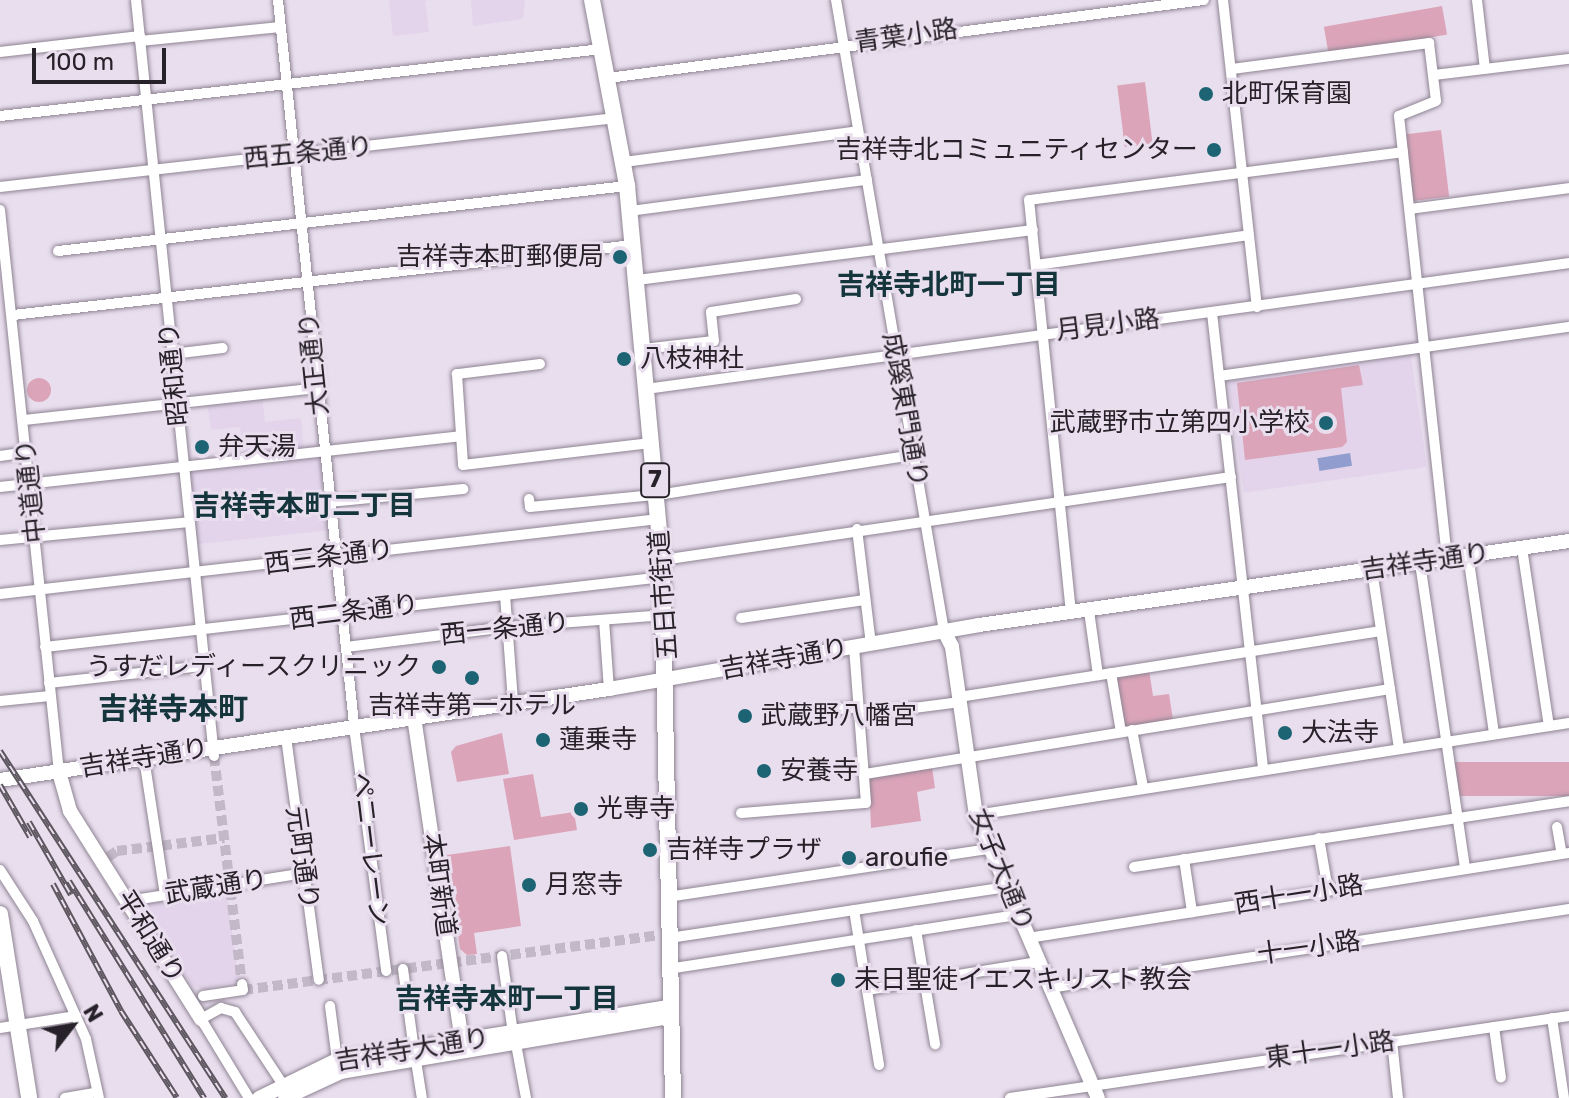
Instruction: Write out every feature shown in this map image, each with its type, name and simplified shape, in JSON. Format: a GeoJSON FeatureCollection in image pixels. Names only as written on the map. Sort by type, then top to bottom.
{"type":"FeatureCollection","features":[{"type":"Feature","properties":{"kind":"main road","name":"五日市街道"},"geometry":{"type":"LineString","coordinates":[[592,0],[624,162],[659,519],[669,679],[667,969],[673,1098]]}},
{"type":"Feature","properties":{"kind":"main road","name":"吉祥寺通り"},"geometry":{"type":"LineString","coordinates":[[0,780],[144,758],[213,752],[286,737],[609,689],[944,631],[1569,541]]}},
{"type":"Feature","properties":{"kind":"main road","name":"女子大通り"},"geometry":{"type":"LineString","coordinates":[[944,631],[952,647],[976,815],[1095,1092]]}},
{"type":"Feature","properties":{"kind":"main road","name":"本町新道"},"geometry":{"type":"LineString","coordinates":[[414,717],[463,1047]]}},
{"type":"Feature","properties":{"kind":"main road","name":"平和通り"},"geometry":{"type":"LineString","coordinates":[[59,772],[70,811],[201,1019]]}},
{"type":"Feature","properties":{"kind":"main road"},"geometry":{"type":"LineString","coordinates":[[1,920],[6,975],[21,1025],[29,1098]]}},
{"type":"Feature","properties":{"kind":"main road","name":"吉祥寺大通り"},"geometry":{"type":"LineString","coordinates":[[259,1098],[286,1092],[326,1075],[415,1055],[668,1012]]}},
{"type":"Feature","properties":{"kind":"main road","name":"吉祥寺大通り"},"geometry":{"type":"LineString","coordinates":[[286,1092],[337,1060],[415,1055]]}},
{"type":"Feature","properties":{"kind":"street","name":"昭和通り"},"geometry":{"type":"LineString","coordinates":[[136,0],[213,752]]}},
{"type":"Feature","properties":{"kind":"street","name":"大正通り"},"geometry":{"type":"LineString","coordinates":[[278,0],[305,283],[354,727]]}},
{"type":"Feature","properties":{"kind":"street","name":"成蹊東門通り"},"geometry":{"type":"LineString","coordinates":[[836,0],[944,631]]}},
{"type":"Feature","properties":{"kind":"street","name":"青葉小路"},"geometry":{"type":"LineString","coordinates":[[608,78],[1204,0]]}},
{"type":"Feature","properties":{"kind":"street"},"geometry":{"type":"LineString","coordinates":[[1223,0],[1257,307]]}},
{"type":"Feature","properties":{"kind":"street"},"geometry":{"type":"LineString","coordinates":[[1477,0],[1485,69]]}},
{"type":"Feature","properties":{"kind":"street"},"geometry":{"type":"LineString","coordinates":[[0,52],[280,27]]}},
{"type":"Feature","properties":{"kind":"street"},"geometry":{"type":"LineString","coordinates":[[1232,69],[1429,43],[1436,101],[1399,116],[1447,558]]}},
{"type":"Feature","properties":{"kind":"street"},"geometry":{"type":"LineString","coordinates":[[0,116],[602,49]]}},
{"type":"Feature","properties":{"kind":"street"},"geometry":{"type":"LineString","coordinates":[[1434,75],[1569,59]]}},
{"type":"Feature","properties":{"kind":"street","name":"西五条通り"},"geometry":{"type":"LineString","coordinates":[[0,187],[616,118]]}},
{"type":"Feature","properties":{"kind":"street"},"geometry":{"type":"LineString","coordinates":[[624,162],[858,131]]}},
{"type":"Feature","properties":{"kind":"street"},"geometry":{"type":"LineString","coordinates":[[1071,613],[1029,200],[1403,152]]}},
{"type":"Feature","properties":{"kind":"street"},"geometry":{"type":"LineString","coordinates":[[630,211],[867,180]]}},
{"type":"Feature","properties":{"kind":"street"},"geometry":{"type":"LineString","coordinates":[[58,251],[627,186]]}},
{"type":"Feature","properties":{"kind":"street"},"geometry":{"type":"LineString","coordinates":[[1410,209],[1569,188]]}},
{"type":"Feature","properties":{"kind":"street","name":"中道通り"},"geometry":{"type":"LineString","coordinates":[[0,210],[59,772]]}},
{"type":"Feature","properties":{"kind":"street"},"geometry":{"type":"LineString","coordinates":[[637,280],[1033,230]]}},
{"type":"Feature","properties":{"kind":"street"},"geometry":{"type":"LineString","coordinates":[[1036,265],[1249,235]]}},
{"type":"Feature","properties":{"kind":"street"},"geometry":{"type":"LineString","coordinates":[[13,315],[633,245]]}},
{"type":"Feature","properties":{"kind":"street","name":"月見小路"},"geometry":{"type":"LineString","coordinates":[[646,389],[1569,263]]}},
{"type":"Feature","properties":{"kind":"street"},"geometry":{"type":"LineString","coordinates":[[643,349],[714,341],[711,312],[796,299]]}},
{"type":"Feature","properties":{"kind":"street"},"geometry":{"type":"LineString","coordinates":[[1212,313],[1263,770]]}},
{"type":"Feature","properties":{"kind":"street"},"geometry":{"type":"LineString","coordinates":[[1219,376],[1569,327]]}},
{"type":"Feature","properties":{"kind":"street"},"geometry":{"type":"LineString","coordinates":[[172,354],[223,348]]}},
{"type":"Feature","properties":{"kind":"street"},"geometry":{"type":"LineString","coordinates":[[540,364],[457,374],[463,465],[651,443]]}},
{"type":"Feature","properties":{"kind":"street"},"geometry":{"type":"LineString","coordinates":[[24,420],[317,388]]}},
{"type":"Feature","properties":{"kind":"street"},"geometry":{"type":"LineString","coordinates":[[0,487],[460,436]]}},
{"type":"Feature","properties":{"kind":"street"},"geometry":{"type":"LineString","coordinates":[[0,456],[27,452]]}},
{"type":"Feature","properties":{"kind":"street"},"geometry":{"type":"LineString","coordinates":[[529,499],[530,507],[657,493],[912,455]]}},
{"type":"Feature","properties":{"kind":"street"},"geometry":{"type":"LineString","coordinates":[[662,560],[924,519],[1231,477]]}},
{"type":"Feature","properties":{"kind":"street"},"geometry":{"type":"LineString","coordinates":[[329,502],[463,489]]}},
{"type":"Feature","properties":{"kind":"street","name":"西三条通り"},"geometry":{"type":"LineString","coordinates":[[0,594],[659,519]]}},
{"type":"Feature","properties":{"kind":"street"},"geometry":{"type":"LineString","coordinates":[[0,540],[189,522]]}},
{"type":"Feature","properties":{"kind":"street"},"geometry":{"type":"LineString","coordinates":[[857,529],[871,644]]}},
{"type":"Feature","properties":{"kind":"street"},"geometry":{"type":"LineString","coordinates":[[1522,548],[1549,726]]}},
{"type":"Feature","properties":{"kind":"street"},"geometry":{"type":"LineString","coordinates":[[1468,555],[1494,734]]}},
{"type":"Feature","properties":{"kind":"street"},"geometry":{"type":"LineString","coordinates":[[1420,563],[1465,869]]}},
{"type":"Feature","properties":{"kind":"street"},"geometry":{"type":"LineString","coordinates":[[1372,570],[1399,749]]}},
{"type":"Feature","properties":{"kind":"street","name":"西二条通り"},"geometry":{"type":"LineString","coordinates":[[45,647],[663,577]]}},
{"type":"Feature","properties":{"kind":"street"},"geometry":{"type":"LineString","coordinates":[[505,595],[513,702]]}},
{"type":"Feature","properties":{"kind":"street"},"geometry":{"type":"LineString","coordinates":[[741,618],[865,600]]}},
{"type":"Feature","properties":{"kind":"street"},"geometry":{"type":"LineString","coordinates":[[1089,611],[1098,675]]}},
{"type":"Feature","properties":{"kind":"street","name":"西一条通り"},"geometry":{"type":"LineString","coordinates":[[346,647],[507,627],[666,615]]}},
{"type":"Feature","properties":{"kind":"street"},"geometry":{"type":"LineString","coordinates":[[604,620],[609,689]]}},
{"type":"Feature","properties":{"kind":"street"},"geometry":{"type":"LineString","coordinates":[[814,712],[860,711],[960,700],[1381,631]]}},
{"type":"Feature","properties":{"kind":"street"},"geometry":{"type":"LineString","coordinates":[[741,813],[866,803],[854,647]]}},
{"type":"Feature","properties":{"kind":"street"},"geometry":{"type":"LineString","coordinates":[[49,683],[204,666]]}},
{"type":"Feature","properties":{"kind":"street"},"geometry":{"type":"LineString","coordinates":[[1111,673],[1143,787]]}},
{"type":"Feature","properties":{"kind":"street"},"geometry":{"type":"LineString","coordinates":[[865,774],[1390,689]]}},
{"type":"Feature","properties":{"kind":"street"},"geometry":{"type":"LineString","coordinates":[[0,701],[50,696]]}},
{"type":"Feature","properties":{"kind":"street"},"geometry":{"type":"LineString","coordinates":[[976,815],[1569,723]]}},
{"type":"Feature","properties":{"kind":"street","name":"ペニーレーン"},"geometry":{"type":"LineString","coordinates":[[354,727],[386,971]]}},
{"type":"Feature","properties":{"kind":"street","name":"元町通り"},"geometry":{"type":"LineString","coordinates":[[286,737],[319,980]]}},
{"type":"Feature","properties":{"kind":"street"},"geometry":{"type":"LineString","coordinates":[[144,758],[165,895]]}},
{"type":"Feature","properties":{"kind":"street"},"geometry":{"type":"LineString","coordinates":[[1134,867],[1569,801]]}},
{"type":"Feature","properties":{"kind":"street"},"geometry":{"type":"LineString","coordinates":[[1557,827],[1566,854]]}},
{"type":"Feature","properties":{"kind":"street"},"geometry":{"type":"LineString","coordinates":[[1319,838],[1328,890]]}},
{"type":"Feature","properties":{"kind":"street"},"geometry":{"type":"LineString","coordinates":[[667,897],[989,849]]}},
{"type":"Feature","properties":{"kind":"street","name":"西十一小路"},"geometry":{"type":"LineString","coordinates":[[1028,938],[1566,854]]}},
{"type":"Feature","properties":{"kind":"street"},"geometry":{"type":"LineString","coordinates":[[1184,859],[1192,912]]}},
{"type":"Feature","properties":{"kind":"street"},"geometry":{"type":"LineString","coordinates":[[0,870],[33,921],[89,1049],[96,1096],[65,1098]]}},
{"type":"Feature","properties":{"kind":"street","name":"武蔵通り"},"geometry":{"type":"LineString","coordinates":[[128,901],[304,873]]}},
{"type":"Feature","properties":{"kind":"street"},"geometry":{"type":"LineString","coordinates":[[667,936],[1005,887]]}},
{"type":"Feature","properties":{"kind":"street","name":"十一小路"},"geometry":{"type":"LineString","coordinates":[[1049,988],[1569,909]]}},
{"type":"Feature","properties":{"kind":"street"},"geometry":{"type":"LineString","coordinates":[[854,910],[879,1065]]}},
{"type":"Feature","properties":{"kind":"street"},"geometry":{"type":"LineString","coordinates":[[667,969],[1017,915]]}},
{"type":"Feature","properties":{"kind":"street"},"geometry":{"type":"LineString","coordinates":[[916,930],[935,1044]]}},
{"type":"Feature","properties":{"kind":"street"},"geometry":{"type":"LineString","coordinates":[[502,956],[526,1098]]}},
{"type":"Feature","properties":{"kind":"street"},"geometry":{"type":"LineString","coordinates":[[867,990],[1038,962]]}},
{"type":"Feature","properties":{"kind":"street"},"geometry":{"type":"LineString","coordinates":[[403,969],[422,1098]]}},
{"type":"Feature","properties":{"kind":"street"},"geometry":{"type":"LineString","coordinates":[[203,996],[243,987]]}},
{"type":"Feature","properties":{"kind":"street"},"geometry":{"type":"LineString","coordinates":[[330,1006],[337,1060]]}},
{"type":"Feature","properties":{"kind":"street"},"geometry":{"type":"LineString","coordinates":[[201,1019],[221,1008],[233,1010],[286,1092]]}},
{"type":"Feature","properties":{"kind":"street"},"geometry":{"type":"LineString","coordinates":[[0,1028],[76,1016]]}},
{"type":"Feature","properties":{"kind":"street","name":"東十一小路"},"geometry":{"type":"LineString","coordinates":[[1010,1098],[1095,1092],[1392,1041],[1569,1016]]}},
{"type":"Feature","properties":{"kind":"street"},"geometry":{"type":"LineString","coordinates":[[1552,1018],[1564,1098]]}},
{"type":"Feature","properties":{"kind":"street","name":"平和通り"},"geometry":{"type":"LineString","coordinates":[[201,1019],[249,1098]]}},
{"type":"Feature","properties":{"kind":"street"},"geometry":{"type":"LineString","coordinates":[[1494,1027],[1501,1078]]}},
{"type":"Feature","properties":{"kind":"street"},"geometry":{"type":"LineString","coordinates":[[1392,1041],[1398,1098]]}},
{"type":"Feature","properties":{"kind":"shaded area"},"geometry":{"type":"Polygon","coordinates":[[[389,0],[430,0],[425,1],[429,32],[393,36],[389,0]]]}},
{"type":"Feature","properties":{"kind":"shaded area"},"geometry":{"type":"Polygon","coordinates":[[[471,0],[525,0],[523,19],[473,26],[471,0]]]}},
{"type":"Feature","properties":{"kind":"shaded area"},"geometry":{"type":"Polygon","coordinates":[[[1442,6],[1447,35],[1329,55],[1324,27],[1442,6]]]}},
{"type":"Feature","properties":{"kind":"shaded area"},"geometry":{"type":"Polygon","coordinates":[[[1145,82],[1153,144],[1125,147],[1117,85],[1145,82]]]}},
{"type":"Feature","properties":{"kind":"shaded area"},"geometry":{"type":"Polygon","coordinates":[[[1441,130],[1449,197],[1412,201],[1404,135],[1441,130]]]}},
{"type":"Feature","properties":{"kind":"shaded area","name":"武蔵野市立第四小学校"},"geometry":{"type":"Polygon","coordinates":[[[1411,355],[1427,467],[1244,493],[1228,381],[1411,355]]]}},
{"type":"Feature","properties":{"kind":"shaded area"},"geometry":{"type":"Polygon","coordinates":[[[1359,365],[1363,385],[1341,388],[1347,442],[1342,447],[1245,460],[1237,383],[1359,365]]]}},
{"type":"Feature","properties":{"kind":"shaded area"},"geometry":{"type":"Polygon","coordinates":[[[39,378],[47,382],[51,390],[47,398],[39,402],[31,398],[27,390],[31,382],[39,378]]]}},
{"type":"Feature","properties":{"kind":"shaded area"},"geometry":{"type":"Polygon","coordinates":[[[262,395],[265,422],[301,418],[304,452],[244,458],[240,427],[211,430],[207,401],[262,395]]]}},
{"type":"Feature","properties":{"kind":"shaded area"},"geometry":{"type":"Polygon","coordinates":[[[319,454],[327,531],[195,544],[187,468],[319,454]]]}},
{"type":"Feature","properties":{"kind":"shaded area"},"geometry":{"type":"Polygon","coordinates":[[[1149,670],[1153,696],[1169,694],[1173,720],[1124,727],[1115,679],[1149,670]]]}},
{"type":"Feature","properties":{"kind":"shaded area"},"geometry":{"type":"Polygon","coordinates":[[[502,733],[509,774],[457,782],[451,752],[456,746],[502,733]]]}},
{"type":"Feature","properties":{"kind":"shaded area"},"geometry":{"type":"Polygon","coordinates":[[[1452,762],[1569,762],[1569,796],[1452,796],[1452,762]]]}},
{"type":"Feature","properties":{"kind":"shaded area"},"geometry":{"type":"Polygon","coordinates":[[[932,767],[935,788],[917,792],[921,821],[871,828],[869,778],[932,767]]]}},
{"type":"Feature","properties":{"kind":"shaded area"},"geometry":{"type":"Polygon","coordinates":[[[533,774],[541,817],[574,812],[577,830],[514,840],[503,779],[533,774]]]}},
{"type":"Feature","properties":{"kind":"shaded area"},"geometry":{"type":"Polygon","coordinates":[[[510,846],[521,926],[474,933],[477,954],[467,955],[460,949],[447,855],[510,846]]]}},
{"type":"Feature","properties":{"kind":"shaded area"},"geometry":{"type":"Polygon","coordinates":[[[226,887],[239,981],[203,989],[192,985],[139,901],[226,887]]]}},
{"type":"Feature","properties":{"kind":"water"},"geometry":{"type":"Polygon","coordinates":[[[1350,453],[1352,466],[1319,471],[1317,458],[1350,453]]]}},
{"type":"Feature","properties":{"kind":"tunnel"},"geometry":{"type":"LineString","coordinates":[[214,756],[242,984]]}},
{"type":"Feature","properties":{"kind":"tunnel"},"geometry":{"type":"LineString","coordinates":[[108,857],[117,851],[224,838]]}},
{"type":"Feature","properties":{"kind":"tunnel"},"geometry":{"type":"LineString","coordinates":[[243,990],[658,935]]}},
{"type":"Feature","properties":{"kind":"railway"},"geometry":{"type":"LineString","coordinates":[[0,751],[225,1098]]}},
{"type":"Feature","properties":{"kind":"railway"},"geometry":{"type":"LineString","coordinates":[[0,785],[30,837]]}},
{"type":"Feature","properties":{"kind":"railway"},"geometry":{"type":"LineString","coordinates":[[29,822],[71,895]]}},
{"type":"Feature","properties":{"kind":"railway"},"geometry":{"type":"LineString","coordinates":[[69,881],[204,1098]]}},
{"type":"Feature","properties":{"kind":"railway"},"geometry":{"type":"LineString","coordinates":[[53,884],[121,1011],[177,1098]]}},
{"type":"Feature","properties":{"kind":"place","name":"北町保育園"},"geometry":{"type":"Point","coordinates":[1206,94]}},
{"type":"Feature","properties":{"kind":"place","name":"吉祥寺北コミュニティセンター"},"geometry":{"type":"Point","coordinates":[1214,150]}},
{"type":"Feature","properties":{"kind":"place","name":"吉祥寺本町郵便局"},"geometry":{"type":"Point","coordinates":[620,257]}},
{"type":"Feature","properties":{"kind":"place","name":"八枝神社"},"geometry":{"type":"Point","coordinates":[624,359]}},
{"type":"Feature","properties":{"kind":"place","name":"武蔵野市立第四小学校"},"geometry":{"type":"Point","coordinates":[1326,423]}},
{"type":"Feature","properties":{"kind":"place","name":"弁天湯"},"geometry":{"type":"Point","coordinates":[202,447]}},
{"type":"Feature","properties":{"kind":"place","name":"うすだレディースクリニック"},"geometry":{"type":"Point","coordinates":[439,667]}},
{"type":"Feature","properties":{"kind":"place","name":"吉祥寺第一ホテル"},"geometry":{"type":"Point","coordinates":[472,678]}},
{"type":"Feature","properties":{"kind":"place","name":"武蔵野八幡宮"},"geometry":{"type":"Point","coordinates":[745,716]}},
{"type":"Feature","properties":{"kind":"place","name":"大法寺"},"geometry":{"type":"Point","coordinates":[1285,733]}},
{"type":"Feature","properties":{"kind":"place","name":"蓮乗寺"},"geometry":{"type":"Point","coordinates":[543,740]}},
{"type":"Feature","properties":{"kind":"place","name":"安養寺"},"geometry":{"type":"Point","coordinates":[764,771]}},
{"type":"Feature","properties":{"kind":"place","name":"光専寺"},"geometry":{"type":"Point","coordinates":[581,809]}},
{"type":"Feature","properties":{"kind":"place","name":"吉祥寺プラザ"},"geometry":{"type":"Point","coordinates":[650,850]}},
{"type":"Feature","properties":{"kind":"place","name":"aroufie"},"geometry":{"type":"Point","coordinates":[849,858]}},
{"type":"Feature","properties":{"kind":"place","name":"月窓寺"},"geometry":{"type":"Point","coordinates":[529,885]}},
{"type":"Feature","properties":{"kind":"place","name":"未日聖徒イエスキリスト教会"},"geometry":{"type":"Point","coordinates":[838,980]}},
{"type":"Feature","properties":{"kind":"district","name":"吉祥寺北町一丁目"},"geometry":{"type":"Point","coordinates":[949,285]}},
{"type":"Feature","properties":{"kind":"district","name":"吉祥寺本町二丁目"},"geometry":{"type":"Point","coordinates":[304,506]}},
{"type":"Feature","properties":{"kind":"district","name":"吉祥寺本町"},"geometry":{"type":"Point","coordinates":[173,709]}},
{"type":"Feature","properties":{"kind":"district","name":"吉祥寺本町一丁目"},"geometry":{"type":"Point","coordinates":[507,999]}}]}
